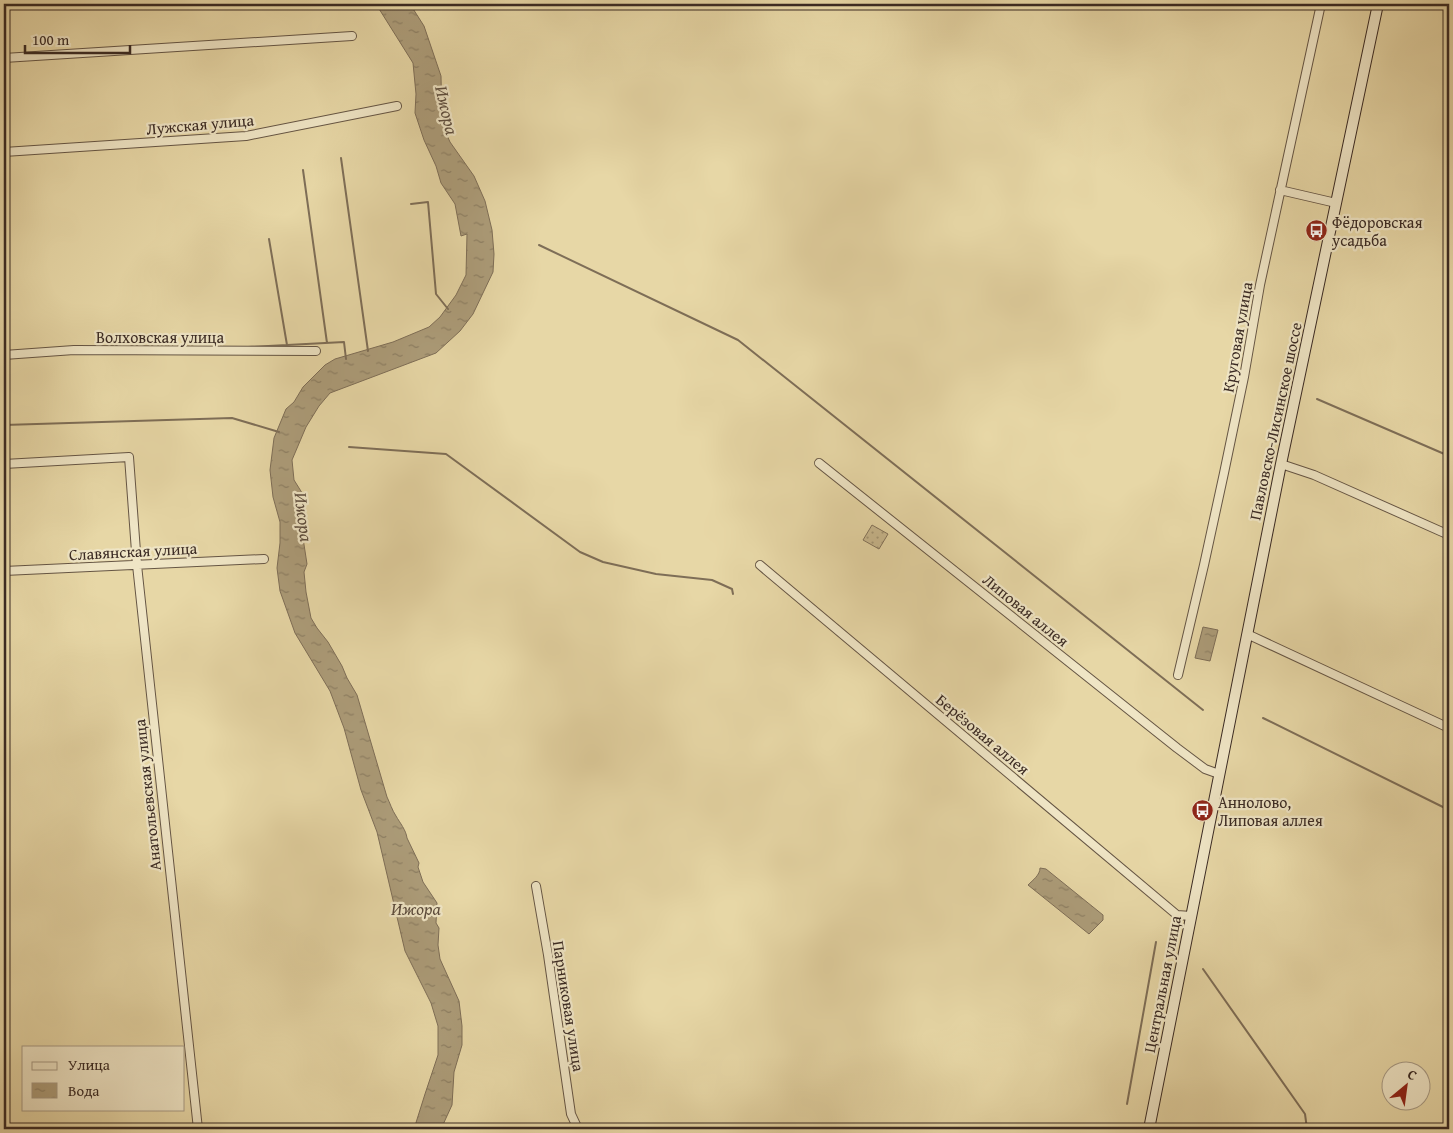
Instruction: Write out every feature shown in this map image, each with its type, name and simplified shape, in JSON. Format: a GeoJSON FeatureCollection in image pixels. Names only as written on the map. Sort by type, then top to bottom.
{"type":"FeatureCollection","features":[{"type":"Feature","properties":{"kind":"main road","name":"Павловско-Лисинское шоссе"},"geometry":{"type":"LineString","coordinates":[[1206,844],[1281,464],[1378,4]]}},
{"type":"Feature","properties":{"kind":"main road","name":"Центральная улица"},"geometry":{"type":"LineString","coordinates":[[1149,1129],[1206,844]]}},
{"type":"Feature","properties":{"kind":"street","name":"Круговая улица"},"geometry":{"type":"LineString","coordinates":[[1178,675],[1224,473],[1244,377],[1260,285],[1321,4]]}},
{"type":"Feature","properties":{"kind":"street"},"geometry":{"type":"LineString","coordinates":[[4,58],[352,36]]}},
{"type":"Feature","properties":{"kind":"street","name":"Лужская улица"},"geometry":{"type":"LineString","coordinates":[[4,152],[246,136],[396,106]]}},
{"type":"Feature","properties":{"kind":"street"},"geometry":{"type":"LineString","coordinates":[[1280,190],[1336,203]]}},
{"type":"Feature","properties":{"kind":"street","name":"Волховская улица"},"geometry":{"type":"LineString","coordinates":[[4,355],[74,350],[316,351]]}},
{"type":"Feature","properties":{"kind":"street","name":"Анатольевская улица"},"geometry":{"type":"LineString","coordinates":[[4,464],[129,457],[137,565],[198,1129]]}},
{"type":"Feature","properties":{"kind":"street","name":"Липовая аллея"},"geometry":{"type":"LineString","coordinates":[[819,463],[1204,769],[1219,774]]}},
{"type":"Feature","properties":{"kind":"street"},"geometry":{"type":"LineString","coordinates":[[1281,464],[1314,475],[1449,535]]}},
{"type":"Feature","properties":{"kind":"street","name":"Славянская улица"},"geometry":{"type":"LineString","coordinates":[[4,570],[264,559]]}},
{"type":"Feature","properties":{"kind":"street","name":"Берёзовая аллея"},"geometry":{"type":"LineString","coordinates":[[760,565],[1177,914],[1191,916]]}},
{"type":"Feature","properties":{"kind":"street"},"geometry":{"type":"LineString","coordinates":[[1247,634],[1449,728]]}},
{"type":"Feature","properties":{"kind":"street","name":"Парниковая улица"},"geometry":{"type":"LineString","coordinates":[[536,886],[572,1114],[578,1129]]}},
{"type":"Feature","properties":{"kind":"shaded area"},"geometry":{"type":"Polygon","coordinates":[[[872,525],[888,534],[879,549],[863,540],[872,525]]]}},
{"type":"Feature","properties":{"kind":"water","name":"Ижора"},"geometry":{"type":"Polygon","coordinates":[[[376,4],[410,4],[424,26],[441,76],[442,124],[450,142],[474,176],[485,201],[492,230],[493,272],[473,314],[460,331],[436,353],[330,393],[306,427],[292,460],[294,480],[304,496],[305,522],[303,538],[307,564],[304,572],[311,618],[328,642],[357,695],[387,797],[419,863],[418,867],[423,882],[437,903],[436,923],[439,928],[438,945],[440,959],[459,1001],[462,1045],[454,1072],[452,1105],[441,1129],[414,1129],[438,1055],[438,1026],[431,1003],[405,951],[377,832],[361,790],[344,728],[330,691],[295,633],[280,591],[277,568],[280,522],[273,497],[270,470],[274,438],[286,409],[294,402],[303,387],[325,365],[335,359],[393,342],[429,327],[440,317],[456,295],[466,275],[467,234],[461,236],[455,204],[441,183],[415,113],[416,94],[413,63],[376,4]]]}},
{"type":"Feature","properties":{"kind":"water"},"geometry":{"type":"Polygon","coordinates":[[[1203,627],[1218,630],[1210,661],[1195,658],[1203,627]]]}},
{"type":"Feature","properties":{"kind":"water"},"geometry":{"type":"Polygon","coordinates":[[[1040,868],[1046,869],[1103,915],[1103,920],[1089,934],[1028,885],[1038,875],[1040,868]]]}},
{"type":"Feature","properties":{"kind":"waterway"},"geometry":{"type":"LineString","coordinates":[[341,158],[368,351]]}},
{"type":"Feature","properties":{"kind":"waterway"},"geometry":{"type":"LineString","coordinates":[[303,170],[327,343]]}},
{"type":"Feature","properties":{"kind":"waterway"},"geometry":{"type":"LineString","coordinates":[[411,204],[428,202],[436,294],[448,309]]}},
{"type":"Feature","properties":{"kind":"waterway"},"geometry":{"type":"LineString","coordinates":[[269,239],[287,345]]}},
{"type":"Feature","properties":{"kind":"waterway"},"geometry":{"type":"LineString","coordinates":[[539,245],[738,340],[1203,710]]}},
{"type":"Feature","properties":{"kind":"waterway"},"geometry":{"type":"LineString","coordinates":[[248,347],[344,342],[346,359]]}},
{"type":"Feature","properties":{"kind":"waterway"},"geometry":{"type":"LineString","coordinates":[[1317,399],[1449,456]]}},
{"type":"Feature","properties":{"kind":"waterway"},"geometry":{"type":"LineString","coordinates":[[4,425],[232,418],[279,432]]}},
{"type":"Feature","properties":{"kind":"waterway"},"geometry":{"type":"LineString","coordinates":[[349,447],[446,454],[580,552],[603,562],[656,574],[712,580],[732,589],[733,594]]}},
{"type":"Feature","properties":{"kind":"waterway"},"geometry":{"type":"LineString","coordinates":[[1263,718],[1449,810]]}},
{"type":"Feature","properties":{"kind":"waterway"},"geometry":{"type":"LineString","coordinates":[[1127,1104],[1156,942]]}},
{"type":"Feature","properties":{"kind":"waterway"},"geometry":{"type":"LineString","coordinates":[[1203,969],[1305,1114],[1307,1129]]}},
{"type":"Feature","properties":{"kind":"place","name":"Фёдоровская усадьба"},"geometry":{"type":"Point","coordinates":[1316,231]}},
{"type":"Feature","properties":{"kind":"place","name":"Аннолово, Липовая аллея"},"geometry":{"type":"Point","coordinates":[1202,811]}}]}
